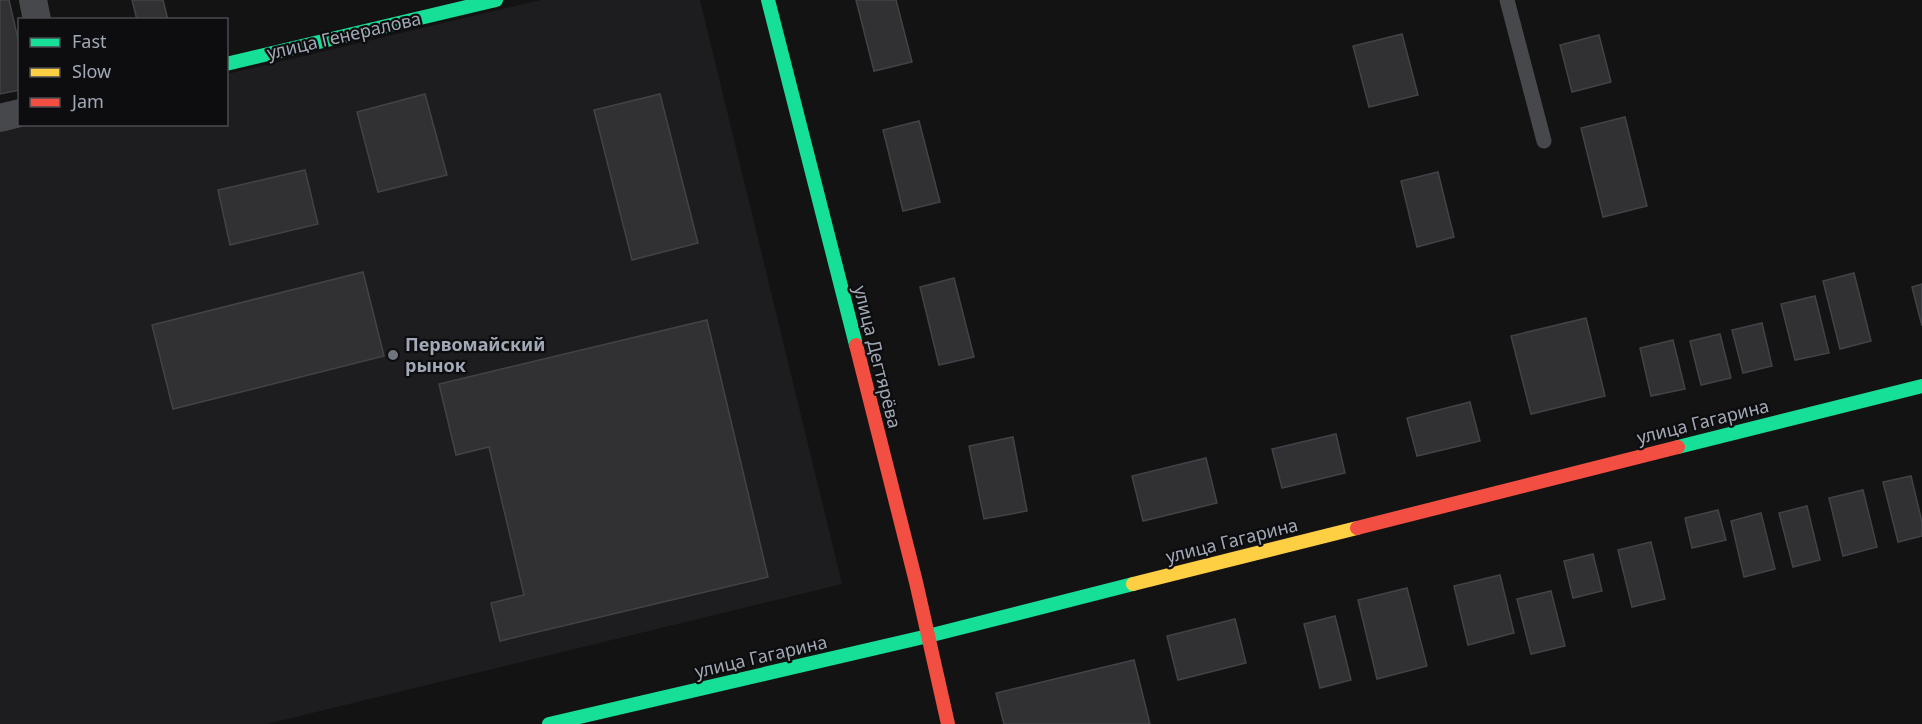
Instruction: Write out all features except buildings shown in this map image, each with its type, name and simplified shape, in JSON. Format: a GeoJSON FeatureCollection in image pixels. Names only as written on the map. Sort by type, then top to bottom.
{"type":"FeatureCollection","features":[{"type":"Feature","properties":{"kind":"street"},"geometry":{"type":"LineString","coordinates":[[33,0],[38,18]]}},
{"type":"Feature","properties":{"kind":"street","name":"улица Генералова"},"geometry":{"type":"LineString","coordinates":[[228,64],[496,0]]}},
{"type":"Feature","properties":{"kind":"street","name":"улица Дегтярёва"},"geometry":{"type":"LineString","coordinates":[[768,0],[928,636],[948,724]]}},
{"type":"Feature","properties":{"kind":"street"},"geometry":{"type":"LineString","coordinates":[[0,118],[18,114]]}},
{"type":"Feature","properties":{"kind":"street","name":"улица Гагарина"},"geometry":{"type":"LineString","coordinates":[[549,724],[928,636],[1922,386]]}},
{"type":"Feature","properties":{"kind":"lane"},"geometry":{"type":"LineString","coordinates":[[1507,0],[1544,141]]}},
{"type":"Feature","properties":{"kind":"shaded area","name":"Первомайский рынок"},"geometry":{"type":"Polygon","coordinates":[[[541,0],[700,0],[842,584],[267,724],[0,724],[0,126],[228,126],[228,74],[541,0]]]}},
{"type":"Feature","properties":{"kind":"traffic: fast"},"geometry":{"type":"LineString","coordinates":[[228,64],[496,0]]}},
{"type":"Feature","properties":{"kind":"traffic: fast"},"geometry":{"type":"LineString","coordinates":[[768,0],[856,345]]}},
{"type":"Feature","properties":{"kind":"traffic: fast"},"geometry":{"type":"LineString","coordinates":[[1678,447],[1922,386]]}},
{"type":"Feature","properties":{"kind":"traffic: fast"},"geometry":{"type":"LineString","coordinates":[[549,724],[928,636],[1133,584]]}},
{"type":"Feature","properties":{"kind":"traffic: slow"},"geometry":{"type":"LineString","coordinates":[[1133,584],[1357,528]]}},
{"type":"Feature","properties":{"kind":"traffic: jam"},"geometry":{"type":"LineString","coordinates":[[856,345],[916,582],[948,724]]}},
{"type":"Feature","properties":{"kind":"traffic: jam"},"geometry":{"type":"LineString","coordinates":[[1357,528],[1678,447]]}},
{"type":"Feature","properties":{"kind":"place","name":"Первомайский рынок"},"geometry":{"type":"Point","coordinates":[393,355]}}]}
